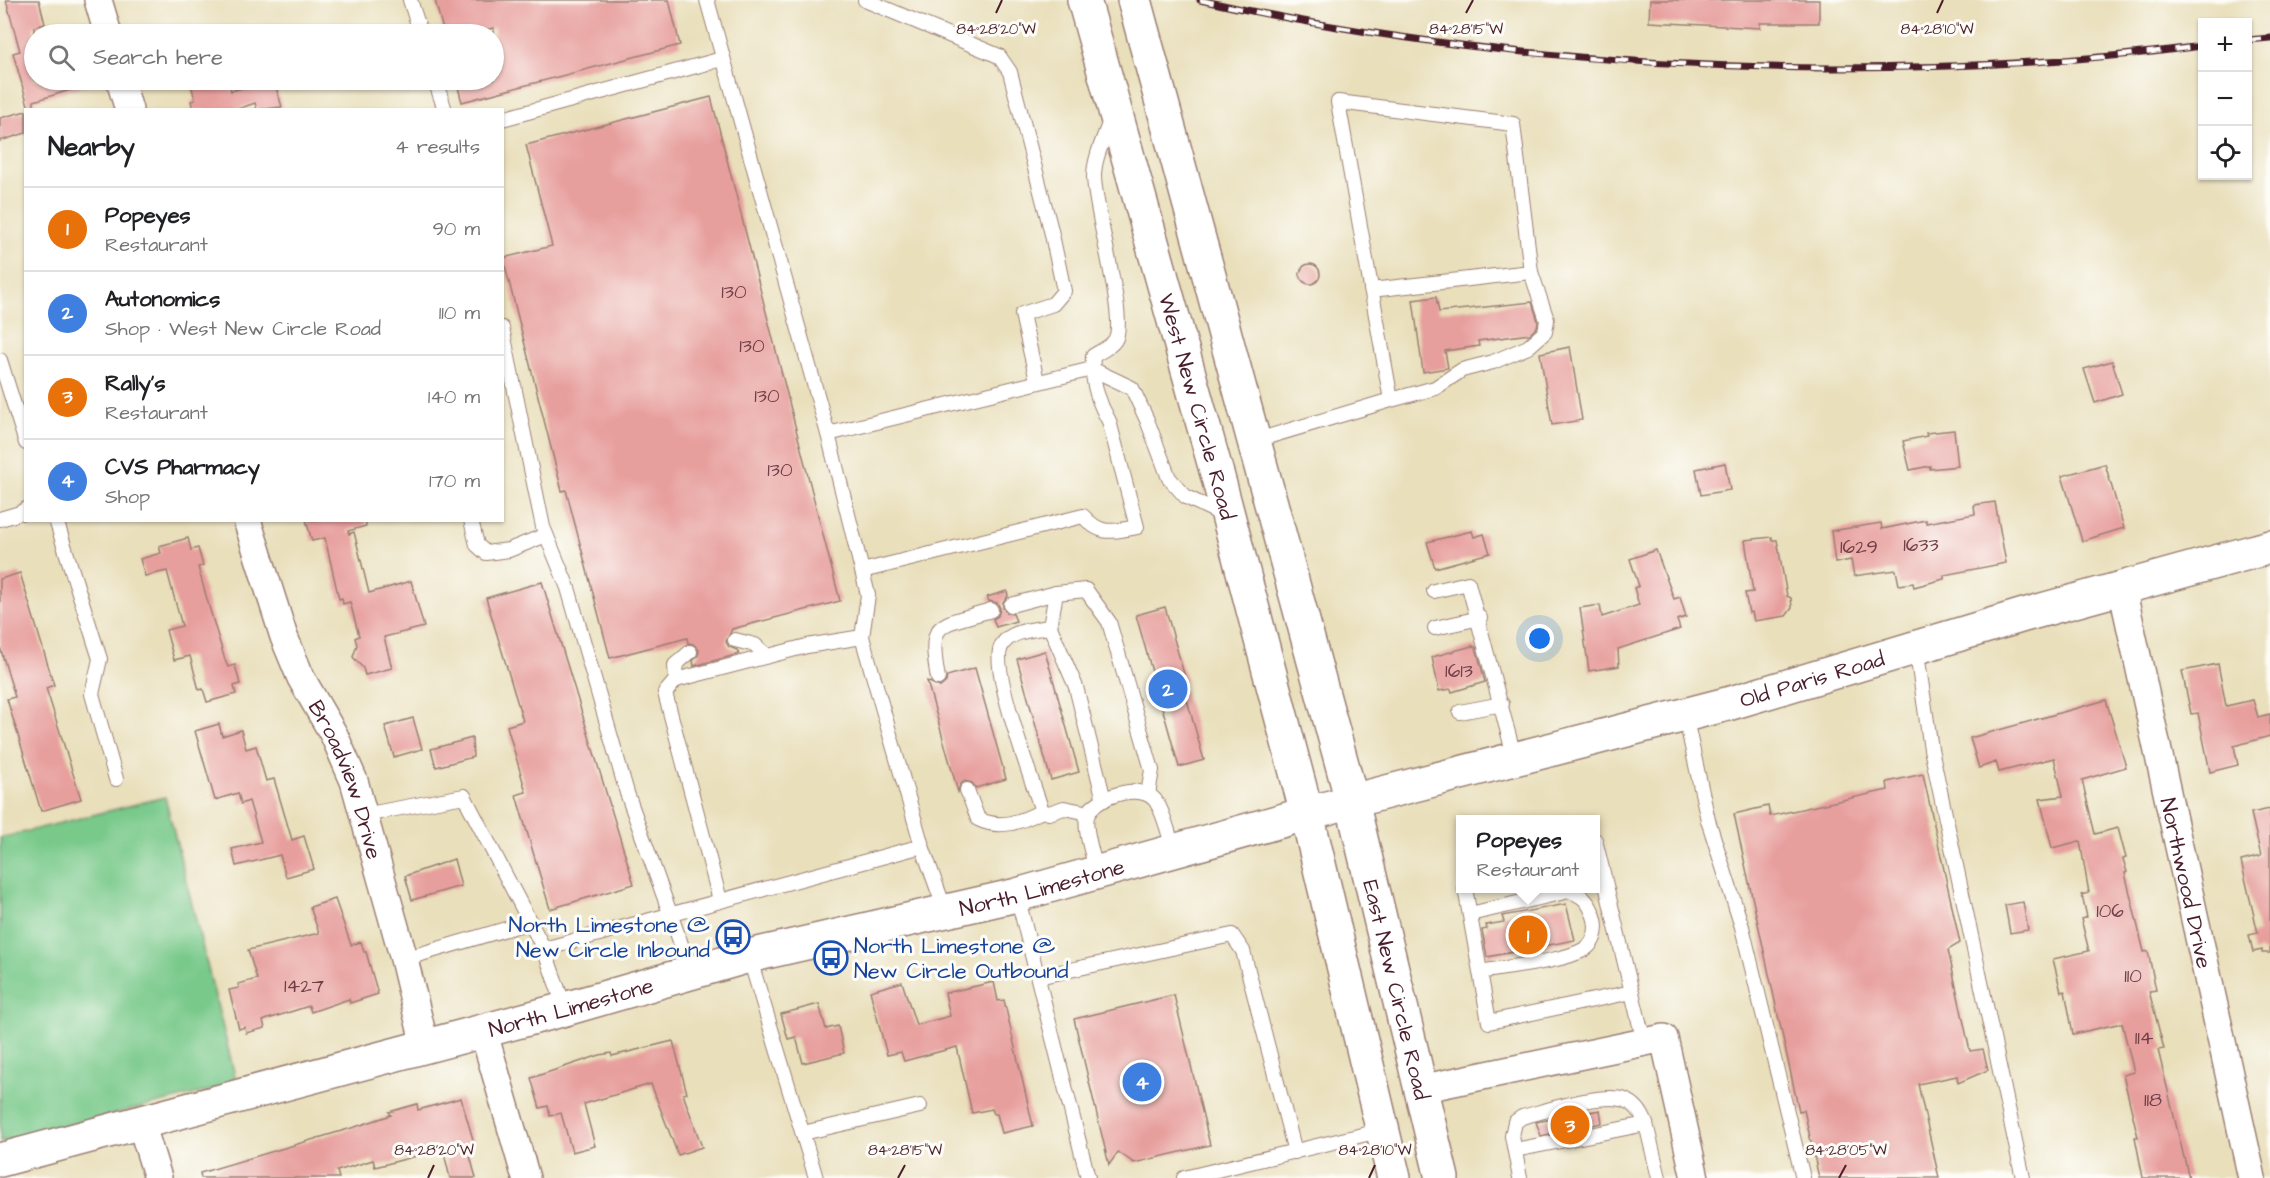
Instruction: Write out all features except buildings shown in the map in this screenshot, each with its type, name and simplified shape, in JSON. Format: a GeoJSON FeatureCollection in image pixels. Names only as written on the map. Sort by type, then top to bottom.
{"type":"FeatureCollection","features":[{"type":"Feature","properties":{"kind":"main road","name":"West New Circle Road"},"geometry":{"type":"LineString","coordinates":[[1084,0],[1229,518],[1307,814]]}},
{"type":"Feature","properties":{"kind":"main road","name":"West New Circle Road"},"geometry":{"type":"LineString","coordinates":[[1134,0],[1352,801]]}},
{"type":"Feature","properties":{"kind":"main road","name":"Old Paris Road"},"geometry":{"type":"LineString","coordinates":[[1352,801],[1685,715],[2270,547]]}},
{"type":"Feature","properties":{"kind":"main road","name":"North Limestone"},"geometry":{"type":"LineString","coordinates":[[0,1160],[565,1009],[749,956],[1017,895],[1352,801]]}},
{"type":"Feature","properties":{"kind":"main road","name":"East New Circle Road"},"geometry":{"type":"LineString","coordinates":[[1352,801],[1442,1178]]}},
{"type":"Feature","properties":{"kind":"main road","name":"East New Circle Road"},"geometry":{"type":"LineString","coordinates":[[1307,814],[1394,1178]]}},
{"type":"Feature","properties":{"kind":"street"},"geometry":{"type":"LineString","coordinates":[[98,0],[105,24]]}},
{"type":"Feature","properties":{"kind":"street"},"geometry":{"type":"LineString","coordinates":[[123,90],[128,108]]}},
{"type":"Feature","properties":{"kind":"street","name":"Broadview Drive"},"geometry":{"type":"LineString","coordinates":[[248,522],[284,637],[301,678],[334,735],[354,781],[404,959],[425,1046]]}},
{"type":"Feature","properties":{"kind":"street","name":"Northwood Drive"},"geometry":{"type":"LineString","coordinates":[[2122,588],[2252,1178]]}},
{"type":"Feature","properties":{"kind":"street"},"geometry":{"type":"LineString","coordinates":[[483,1030],[526,1178]]}},
{"type":"Feature","properties":{"kind":"street"},"geometry":{"type":"LineString","coordinates":[[1420,1089],[1664,1038],[1688,1176]]}},
{"type":"Feature","properties":{"kind":"street"},"geometry":{"type":"LineString","coordinates":[[141,1123],[158,1178]]}},
{"type":"Feature","properties":{"kind":"lane"},"geometry":{"type":"LineString","coordinates":[[410,0],[418,24]]}},
{"type":"Feature","properties":{"kind":"lane"},"geometry":{"type":"LineString","coordinates":[[708,0],[722,59],[828,435],[868,595],[862,637],[922,846],[945,910]]}},
{"type":"Feature","properties":{"kind":"lane"},"geometry":{"type":"LineString","coordinates":[[865,0],[999,56],[1010,72],[1051,230],[1064,291],[1053,304],[1022,314],[1037,381]]}},
{"type":"Feature","properties":{"kind":"lane"},"geometry":{"type":"LineString","coordinates":[[504,118],[722,59]]}},
{"type":"Feature","properties":{"kind":"lane"},"geometry":{"type":"LineString","coordinates":[[438,90],[443,108]]}},
{"type":"Feature","properties":{"kind":"lane"},"geometry":{"type":"LineString","coordinates":[[1254,441],[1435,388],[1462,370],[1493,362],[1528,347],[1545,332],[1547,320],[1531,272],[1513,124],[1338,102],[1391,400]]}},
{"type":"Feature","properties":{"kind":"lane"},"geometry":{"type":"LineString","coordinates":[[862,571],[1083,516],[1094,528],[1107,532],[1137,527],[1109,421],[1101,406],[1092,369],[1093,357],[1115,341],[1118,330],[1118,305],[1095,205],[1094,173],[1114,109]]}},
{"type":"Feature","properties":{"kind":"lane"},"geometry":{"type":"LineString","coordinates":[[1371,290],[1531,272]]}},
{"type":"Feature","properties":{"kind":"lane"},"geometry":{"type":"LineString","coordinates":[[504,347],[508,385],[546,535],[568,588],[627,793],[691,972]]}},
{"type":"Feature","properties":{"kind":"lane"},"geometry":{"type":"LineString","coordinates":[[0,360],[24,437]]}},
{"type":"Feature","properties":{"kind":"lane"},"geometry":{"type":"LineString","coordinates":[[828,435],[1092,369],[1132,388],[1169,478],[1186,497],[1229,518]]}},
{"type":"Feature","properties":{"kind":"lane"},"geometry":{"type":"LineString","coordinates":[[0,519],[24,510]]}},
{"type":"Feature","properties":{"kind":"lane"},"geometry":{"type":"LineString","coordinates":[[57,522],[100,659],[92,694],[116,779]]}},
{"type":"Feature","properties":{"kind":"lane"},"geometry":{"type":"LineString","coordinates":[[471,522],[477,545],[486,553],[509,550],[546,535]]}},
{"type":"Feature","properties":{"kind":"lane"},"geometry":{"type":"LineString","coordinates":[[1434,591],[1468,583],[1480,618],[1515,759]]}},
{"type":"Feature","properties":{"kind":"lane"},"geometry":{"type":"LineString","coordinates":[[1011,605],[1056,593],[1086,590],[1109,622],[1152,770],[1148,794]]}},
{"type":"Feature","properties":{"kind":"lane"},"geometry":{"type":"LineString","coordinates":[[1056,593],[1050,627],[1076,687],[1104,800]]}},
{"type":"Feature","properties":{"kind":"lane"},"geometry":{"type":"LineString","coordinates":[[938,678],[933,647],[934,636],[946,623],[991,610]]}},
{"type":"Feature","properties":{"kind":"lane"},"geometry":{"type":"LineString","coordinates":[[1436,628],[1480,618]]}},
{"type":"Feature","properties":{"kind":"lane"},"geometry":{"type":"LineString","coordinates":[[1042,811],[1009,708],[999,658],[1001,647],[1009,637],[1050,627]]}},
{"type":"Feature","properties":{"kind":"lane"},"geometry":{"type":"LineString","coordinates":[[720,900],[665,693],[676,680],[768,656],[862,637]]}},
{"type":"Feature","properties":{"kind":"lane"},"geometry":{"type":"LineString","coordinates":[[735,640],[755,645],[768,656]]}},
{"type":"Feature","properties":{"kind":"lane"},"geometry":{"type":"LineString","coordinates":[[1916,647],[1931,749],[2023,1178]]}},
{"type":"Feature","properties":{"kind":"lane"},"geometry":{"type":"LineString","coordinates":[[676,680],[675,665],[690,652]]}},
{"type":"Feature","properties":{"kind":"lane"},"geometry":{"type":"LineString","coordinates":[[1460,712],[1502,704]]}},
{"type":"Feature","properties":{"kind":"lane"},"geometry":{"type":"LineString","coordinates":[[1685,715],[1708,820],[1742,927],[1803,1178]]}},
{"type":"Feature","properties":{"kind":"lane"},"geometry":{"type":"LineString","coordinates":[[967,790],[978,819],[992,826],[1022,821],[1042,811],[1049,813],[1064,808],[1089,813]]}},
{"type":"Feature","properties":{"kind":"lane"},"geometry":{"type":"LineString","coordinates":[[1097,872],[1086,824],[1089,813],[1104,800],[1133,792],[1148,794],[1157,802],[1174,851]]}},
{"type":"Feature","properties":{"kind":"lane"},"geometry":{"type":"LineString","coordinates":[[364,815],[464,796],[544,949],[565,1009]]}},
{"type":"Feature","properties":{"kind":"lane"},"geometry":{"type":"LineString","coordinates":[[544,949],[922,846]]}},
{"type":"Feature","properties":{"kind":"lane"},"geometry":{"type":"LineString","coordinates":[[1600,857],[1644,1042]]}},
{"type":"Feature","properties":{"kind":"lane"},"geometry":{"type":"LineString","coordinates":[[1466,893],[1489,1023],[1632,992]]}},
{"type":"Feature","properties":{"kind":"lane"},"geometry":{"type":"LineString","coordinates":[[1470,914],[1560,893]]}},
{"type":"Feature","properties":{"kind":"lane"},"geometry":{"type":"LineString","coordinates":[[1480,972],[1571,955],[1587,948],[1595,936],[1596,923],[1590,905],[1581,894],[1577,893]]}},
{"type":"Feature","properties":{"kind":"lane"},"geometry":{"type":"LineString","coordinates":[[1017,895],[1088,1178]]}},
{"type":"Feature","properties":{"kind":"lane"},"geometry":{"type":"LineString","coordinates":[[404,959],[530,922]]}},
{"type":"Feature","properties":{"kind":"lane"},"geometry":{"type":"LineString","coordinates":[[1038,977],[1232,935],[1243,951],[1295,1152]]}},
{"type":"Feature","properties":{"kind":"lane"},"geometry":{"type":"LineString","coordinates":[[749,956],[816,1178]]}},
{"type":"Feature","properties":{"kind":"lane"},"geometry":{"type":"LineString","coordinates":[[1521,1178],[1513,1126],[1518,1119],[1596,1100],[1627,1100],[1642,1113],[1659,1178]]}},
{"type":"Feature","properties":{"kind":"lane"},"geometry":{"type":"LineString","coordinates":[[803,1133],[920,1106]]}},
{"type":"Feature","properties":{"kind":"lane"},"geometry":{"type":"LineString","coordinates":[[1515,1150],[1646,1124]]}},
{"type":"Feature","properties":{"kind":"lane"},"geometry":{"type":"LineString","coordinates":[[1184,1178],[1383,1130]]}},
{"type":"Feature","properties":{"kind":"green space"},"geometry":{"type":"Polygon","coordinates":[[[165,797],[237,1084],[0,1142],[0,838],[165,797]]]}},
{"type":"Feature","properties":{"kind":"railway"},"geometry":{"type":"LineString","coordinates":[[1200,0],[1278,16],[1436,42],[1674,64],[1834,68],[1926,67],[2064,60],[2198,47]]}},
{"type":"Feature","properties":{"kind":"railway"},"geometry":{"type":"LineString","coordinates":[[2252,40],[2270,38]]}},
{"type":"Feature","properties":{"kind":"place","name":"Autonomics"},"geometry":{"type":"Point","coordinates":[1168,689]}},
{"type":"Feature","properties":{"kind":"place","name":"Popeyes"},"geometry":{"type":"Point","coordinates":[1528,935]}},
{"type":"Feature","properties":{"kind":"place","name":"North Limestone @ New Circle Inbound"},"geometry":{"type":"Point","coordinates":[733,937]}},
{"type":"Feature","properties":{"kind":"place","name":"North Limestone @ New Circle Outbound"},"geometry":{"type":"Point","coordinates":[831,958]}},
{"type":"Feature","properties":{"kind":"place","name":"CVS Pharmacy"},"geometry":{"type":"Point","coordinates":[1142,1082]}},
{"type":"Feature","properties":{"kind":"place","name":"Rally's"},"geometry":{"type":"Point","coordinates":[1570,1125]}}]}
